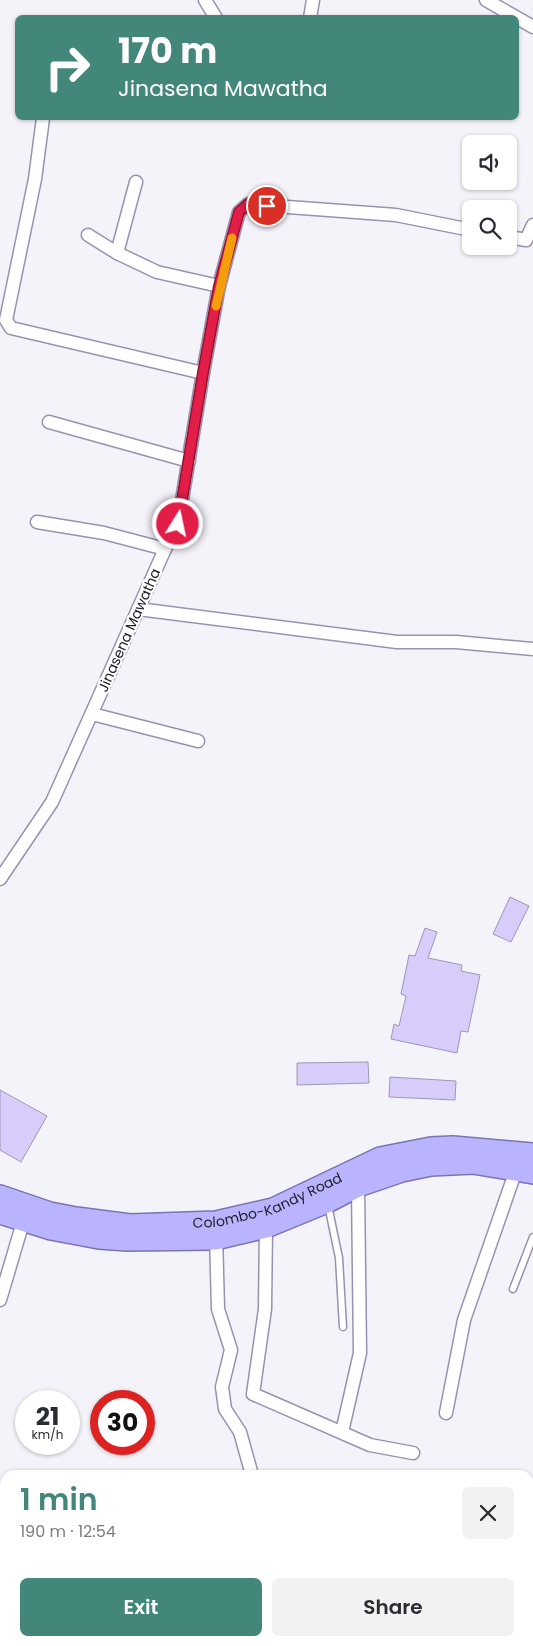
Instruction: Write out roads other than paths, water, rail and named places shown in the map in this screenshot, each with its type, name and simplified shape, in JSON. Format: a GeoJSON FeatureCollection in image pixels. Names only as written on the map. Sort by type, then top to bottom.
{"type":"FeatureCollection","features":[{"type":"Feature","properties":{"kind":"highway","name":"Colombo-Kandy Road"},"geometry":{"type":"LineString","coordinates":[[0,1196],[50,1213],[76,1218],[130,1225],[216,1230],[274,1209],[380,1158],[431,1148],[453,1147],[533,1154]]}},
{"type":"Feature","properties":{"kind":"highway","name":"Colombo-Kandy Road"},"geometry":{"type":"LineString","coordinates":[[0,1213],[23,1222],[76,1235],[118,1240],[266,1227],[328,1202],[358,1186],[402,1170],[431,1165],[472,1163],[525,1172]]}},
{"type":"Feature","properties":{"kind":"street"},"geometry":{"type":"LineString","coordinates":[[205,0],[214,15]]}},
{"type":"Feature","properties":{"kind":"street"},"geometry":{"type":"LineString","coordinates":[[310,15],[313,0]]}},
{"type":"Feature","properties":{"kind":"street"},"geometry":{"type":"LineString","coordinates":[[486,0],[513,15]]}},
{"type":"Feature","properties":{"kind":"street"},"geometry":{"type":"LineString","coordinates":[[519,18],[533,26]]}},
{"type":"Feature","properties":{"kind":"street"},"geometry":{"type":"LineString","coordinates":[[43,120],[35,179],[6,320],[11,328],[203,373]]}},
{"type":"Feature","properties":{"kind":"street"},"geometry":{"type":"LineString","coordinates":[[117,253],[136,182]]}},
{"type":"Feature","properties":{"kind":"street","name":"Jinasena Mawatha"},"geometry":{"type":"LineString","coordinates":[[0,879],[52,802],[165,549],[178,524],[219,286],[239,212],[248,204],[396,215],[462,228]]}},
{"type":"Feature","properties":{"kind":"street"},"geometry":{"type":"LineString","coordinates":[[517,238],[526,240],[533,225]]}},
{"type":"Feature","properties":{"kind":"street"},"geometry":{"type":"LineString","coordinates":[[88,235],[117,253],[157,272],[219,286]]}},
{"type":"Feature","properties":{"kind":"street"},"geometry":{"type":"LineString","coordinates":[[48,422],[189,461]]}},
{"type":"Feature","properties":{"kind":"street"},"geometry":{"type":"LineString","coordinates":[[37,522],[104,533],[165,549]]}},
{"type":"Feature","properties":{"kind":"street"},"geometry":{"type":"LineString","coordinates":[[138,609],[397,642],[456,642],[533,649]]}},
{"type":"Feature","properties":{"kind":"street"},"geometry":{"type":"LineString","coordinates":[[92,714],[198,741]]}},
{"type":"Feature","properties":{"kind":"street"},"geometry":{"type":"LineString","coordinates":[[446,1413],[464,1320],[525,1172]]}},
{"type":"Feature","properties":{"kind":"street"},"geometry":{"type":"LineString","coordinates":[[342,1432],[360,1353],[358,1186]]}},
{"type":"Feature","properties":{"kind":"street"},"geometry":{"type":"LineString","coordinates":[[0,1300],[23,1222]]}},
{"type":"Feature","properties":{"kind":"street"},"geometry":{"type":"LineString","coordinates":[[266,1227],[265,1309],[253,1394],[370,1444],[413,1454]]}},
{"type":"Feature","properties":{"kind":"street"},"geometry":{"type":"LineString","coordinates":[[216,1230],[218,1309],[230,1350],[222,1386],[225,1409],[240,1432],[251,1470]]}},
{"type":"Feature","properties":{"kind":"lane"},"geometry":{"type":"LineString","coordinates":[[328,1202],[339,1258],[343,1327]]}},
{"type":"Feature","properties":{"kind":"lane"},"geometry":{"type":"LineString","coordinates":[[513,1289],[533,1238]]}}]}
